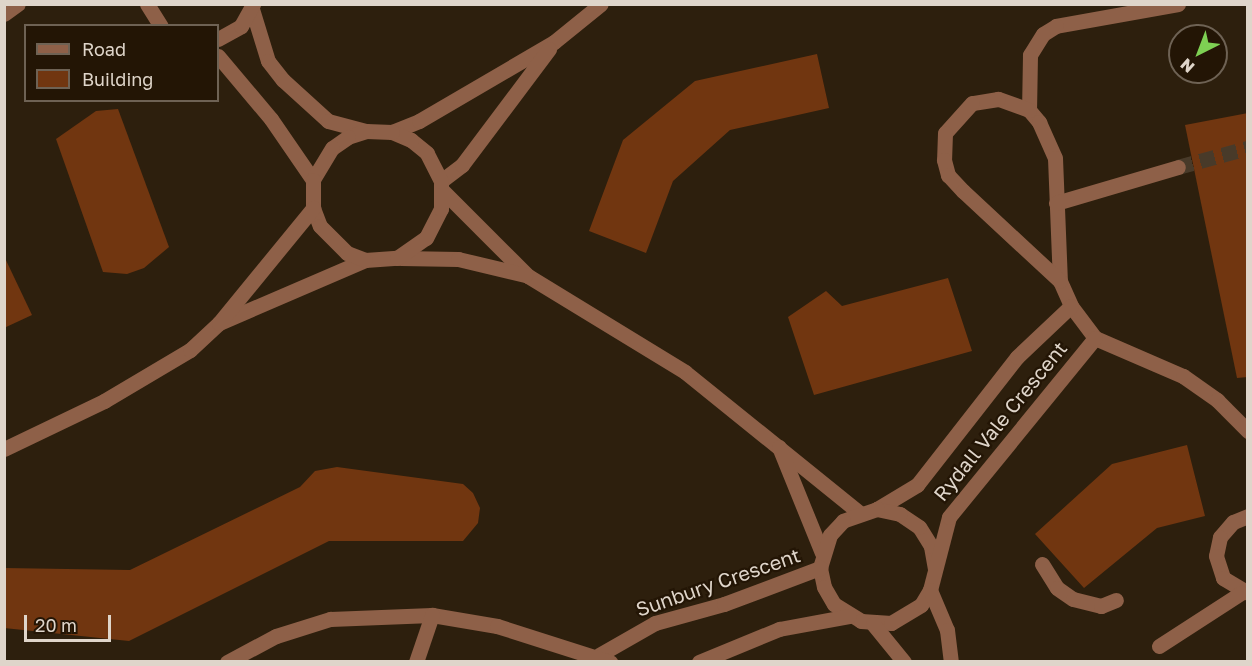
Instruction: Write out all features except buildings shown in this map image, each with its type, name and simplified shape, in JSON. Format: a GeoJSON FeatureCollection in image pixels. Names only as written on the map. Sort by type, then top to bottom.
{"type":"FeatureCollection","features":[{"type":"Feature","properties":{"kind":"street"},"geometry":{"type":"LineString","coordinates":[[4,14],[18,4]]}},
{"type":"Feature","properties":{"kind":"street"},"geometry":{"type":"LineString","coordinates":[[147,4],[160,24]]}},
{"type":"Feature","properties":{"kind":"street"},"geometry":{"type":"LineString","coordinates":[[392,132],[419,121],[554,42],[601,4]]}},
{"type":"Feature","properties":{"kind":"street"},"geometry":{"type":"LineString","coordinates":[[1029,110],[1030,55],[1043,34],[1056,26],[1178,4]]}},
{"type":"Feature","properties":{"kind":"street"},"geometry":{"type":"LineString","coordinates":[[219,38],[241,26],[253,7]]}},
{"type":"Feature","properties":{"kind":"street"},"geometry":{"type":"LineString","coordinates":[[253,7],[268,61],[283,80],[328,121],[366,131],[392,132],[411,140],[427,153],[442,185],[528,276],[685,372],[778,444],[860,513]]}},
{"type":"Feature","properties":{"kind":"street"},"geometry":{"type":"LineString","coordinates":[[397,258],[426,238],[439,216],[442,185],[462,165],[554,42]]}},
{"type":"Feature","properties":{"kind":"street"},"geometry":{"type":"LineString","coordinates":[[219,57],[271,119],[313,180]]}},
{"type":"Feature","properties":{"kind":"street","name":"Rydall Vale Crescent"},"geometry":{"type":"LineString","coordinates":[[1060,281],[948,175],[944,160],[945,133],[972,104],[998,99],[1029,110],[1040,122],[1055,158],[1060,281],[1071,306],[1095,338],[1183,376],[1217,400],[1248,431]]}},
{"type":"Feature","properties":{"kind":"street"},"geometry":{"type":"LineString","coordinates":[[365,260],[331,242],[313,208],[313,180],[332,147],[366,131]]}},
{"type":"Feature","properties":{"kind":"street"},"geometry":{"type":"LineString","coordinates":[[1056,203],[1178,167]]}},
{"type":"Feature","properties":{"kind":"street"},"geometry":{"type":"LineString","coordinates":[[4,449],[164,368],[219,323],[313,208]]}},
{"type":"Feature","properties":{"kind":"street"},"geometry":{"type":"LineString","coordinates":[[219,323],[365,260],[458,259],[528,276]]}},
{"type":"Feature","properties":{"kind":"street","name":"Rydall Vale Crescent"},"geometry":{"type":"LineString","coordinates":[[877,510],[917,485],[1017,357],[1071,306]]}},
{"type":"Feature","properties":{"kind":"street","name":"Rydall Vale Crescent"},"geometry":{"type":"LineString","coordinates":[[935,569],[950,517],[1095,338]]}},
{"type":"Feature","properties":{"kind":"street"},"geometry":{"type":"LineString","coordinates":[[778,444],[821,560],[824,587],[834,604],[849,616],[873,624],[907,617],[930,590],[935,569],[931,546],[919,527],[900,514],[877,510],[860,513],[843,521],[830,535],[821,560]]}},
{"type":"Feature","properties":{"kind":"street"},"geometry":{"type":"LineString","coordinates":[[1159,646],[1244,593],[1223,578],[1216,556],[1220,537],[1233,522],[1248,516]]}},
{"type":"Feature","properties":{"kind":"street","name":"Sunbury Crescent"},"geometry":{"type":"LineString","coordinates":[[227,662],[276,636],[330,619],[432,615],[497,626],[605,658],[655,623],[724,604],[821,560]]}},
{"type":"Feature","properties":{"kind":"street"},"geometry":{"type":"LineString","coordinates":[[1042,564],[1057,588],[1073,599],[1101,606],[1116,600]]}},
{"type":"Feature","properties":{"kind":"street"},"geometry":{"type":"LineString","coordinates":[[930,590],[947,630],[951,662]]}},
{"type":"Feature","properties":{"kind":"street"},"geometry":{"type":"LineString","coordinates":[[417,662],[432,615]]}},
{"type":"Feature","properties":{"kind":"street"},"geometry":{"type":"LineString","coordinates":[[699,662],[779,628],[849,616]]}},
{"type":"Feature","properties":{"kind":"street"},"geometry":{"type":"LineString","coordinates":[[873,624],[904,662]]}},
{"type":"Feature","properties":{"kind":"tunnel"},"geometry":{"type":"LineString","coordinates":[[1178,167],[1248,148]]}}]}
